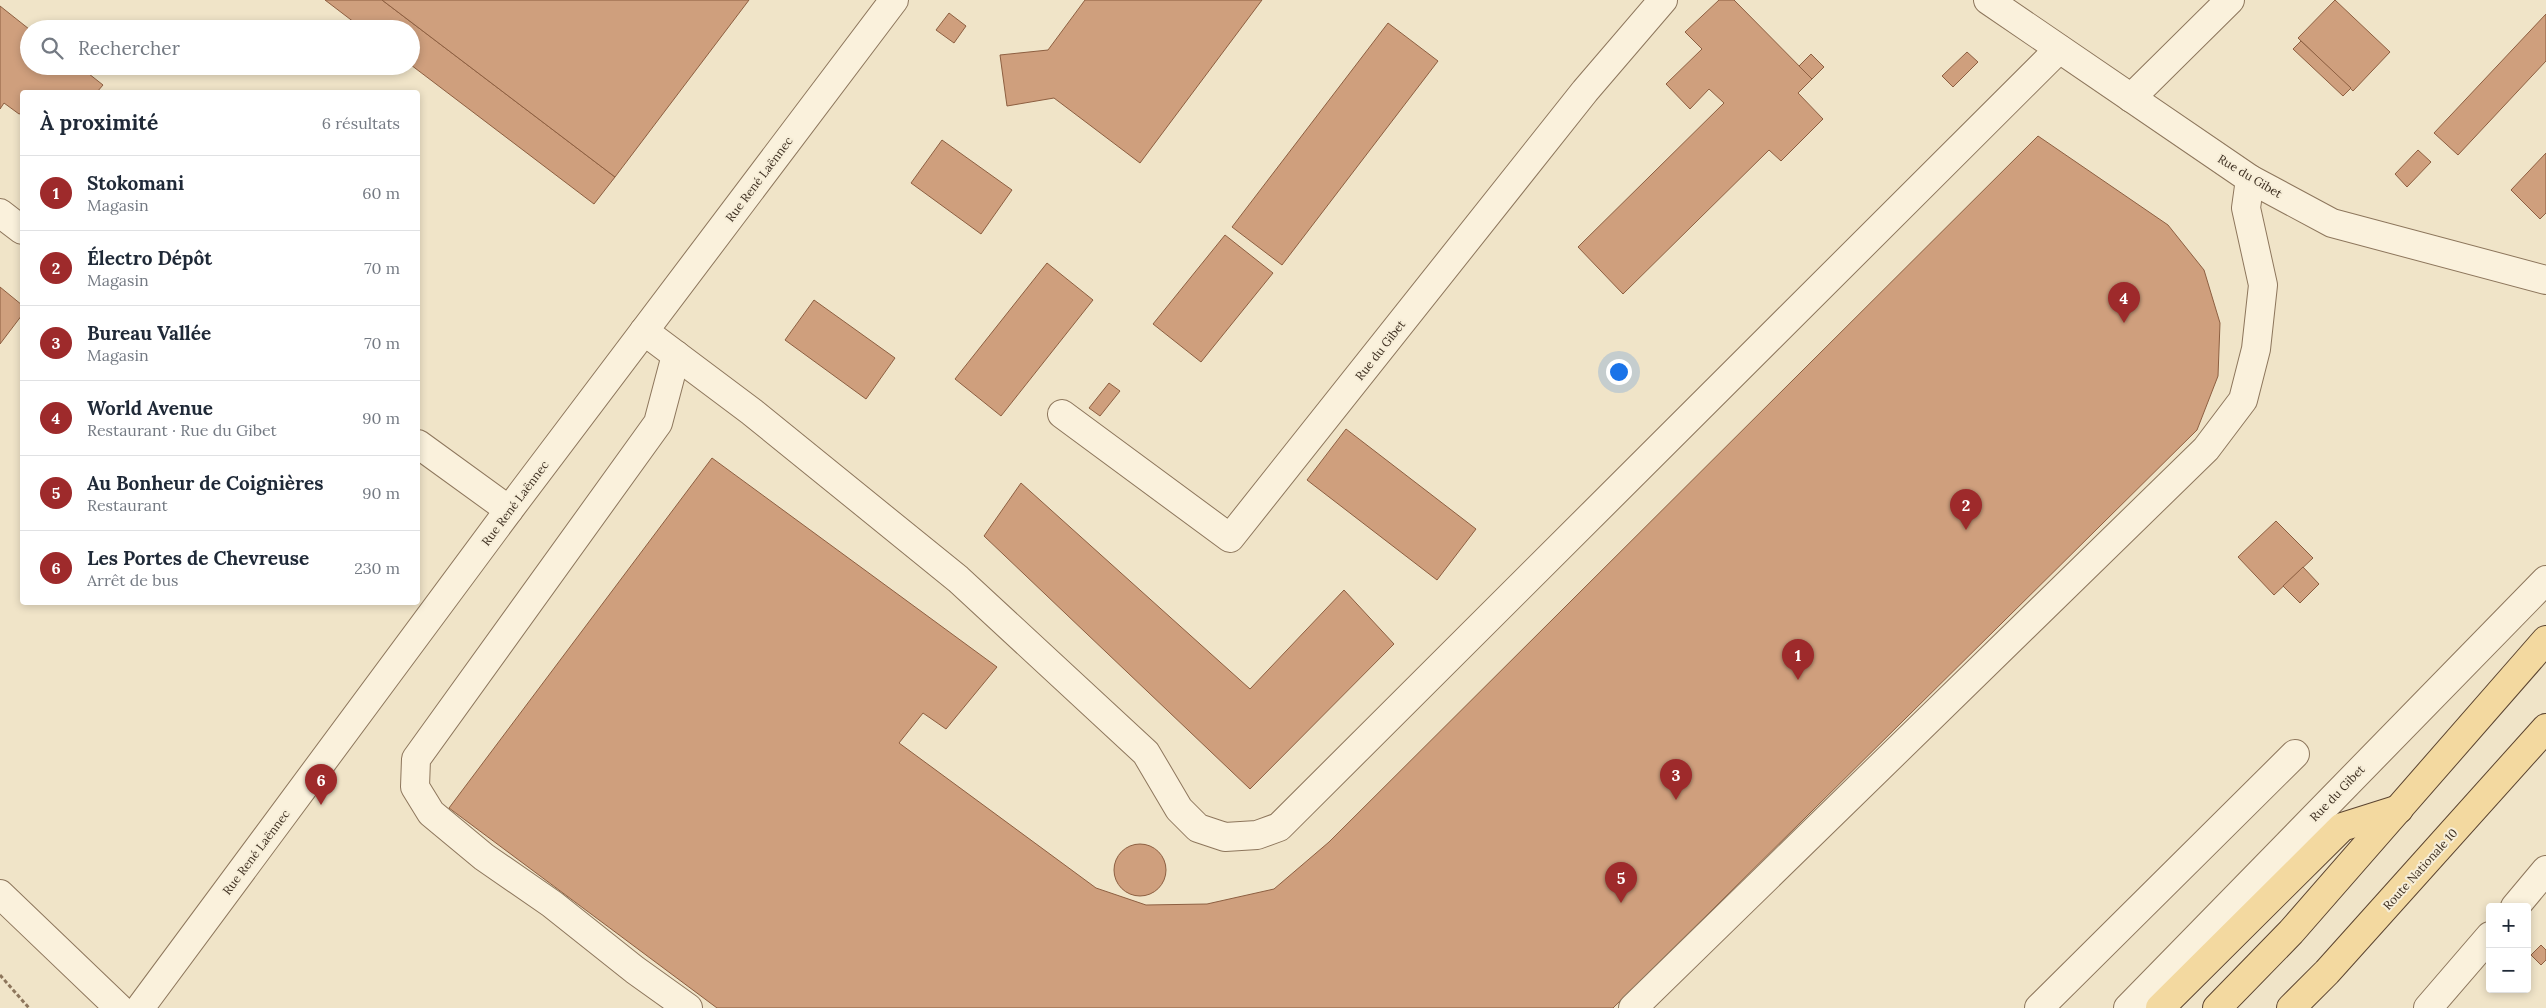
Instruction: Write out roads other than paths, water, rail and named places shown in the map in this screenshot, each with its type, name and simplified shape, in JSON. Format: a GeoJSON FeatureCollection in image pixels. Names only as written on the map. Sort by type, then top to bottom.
{"type":"FeatureCollection","features":[{"type":"Feature","properties":{"kind":"main road"},"geometry":{"type":"LineString","coordinates":[[2217,1008],[2291,932],[2546,640]]}},
{"type":"Feature","properties":{"kind":"main road","name":"Route Nationale 10"},"geometry":{"type":"LineString","coordinates":[[2292,1008],[2327,972],[2546,728]]}},
{"type":"Feature","properties":{"kind":"main road"},"geometry":{"type":"LineString","coordinates":[[2160,1008],[2342,827],[2401,808]]}},
{"type":"Feature","properties":{"kind":"street","name":"Rue René Laënnec"},"geometry":{"type":"LineString","coordinates":[[140,1008],[509,510],[894,0]]}},
{"type":"Feature","properties":{"kind":"street","name":"Rue du Gibet"},"geometry":{"type":"LineString","coordinates":[[1062,414],[1230,538],[1585,90],[1663,0]]}},
{"type":"Feature","properties":{"kind":"street","name":"Rue du Gibet"},"geometry":{"type":"LineString","coordinates":[[1988,0],[2250,179],[2332,223],[2546,280]]}},
{"type":"Feature","properties":{"kind":"street"},"geometry":{"type":"LineString","coordinates":[[2131,98],[2230,0]]}},
{"type":"Feature","properties":{"kind":"street"},"geometry":{"type":"LineString","coordinates":[[644,331],[752,412],[958,579],[1146,753],[1179,809],[1198,828],[1226,837],[1257,835],[1279,827],[2059,49]]}},
{"type":"Feature","properties":{"kind":"street"},"geometry":{"type":"LineString","coordinates":[[1633,1008],[2206,449],[2244,400],[2256,349],[2263,285],[2246,208],[2250,179]]}},
{"type":"Feature","properties":{"kind":"street"},"geometry":{"type":"LineString","coordinates":[[0,213],[20,228]]}},
{"type":"Feature","properties":{"kind":"street"},"geometry":{"type":"LineString","coordinates":[[676,355],[658,423],[416,759],[415,787],[432,813],[484,857],[552,904],[635,970],[688,1008]]}},
{"type":"Feature","properties":{"kind":"street"},"geometry":{"type":"LineString","coordinates":[[420,445],[509,510]]}},
{"type":"Feature","properties":{"kind":"street","name":"Rue du Gibet"},"geometry":{"type":"LineString","coordinates":[[2128,1008],[2546,580]]}},
{"type":"Feature","properties":{"kind":"street"},"geometry":{"type":"LineString","coordinates":[[2039,1008],[2295,754]]}},
{"type":"Feature","properties":{"kind":"street"},"geometry":{"type":"LineString","coordinates":[[2518,903],[2546,870]]}},
{"type":"Feature","properties":{"kind":"street"},"geometry":{"type":"LineString","coordinates":[[0,894],[119,1008]]}},
{"type":"Feature","properties":{"kind":"street"},"geometry":{"type":"LineString","coordinates":[[2428,1008],[2486,941]]}},
{"type":"Feature","properties":{"kind":"place","name":"World Avenue"},"geometry":{"type":"Point","coordinates":[2124,323]}},
{"type":"Feature","properties":{"kind":"place","name":"Électro Dépôt"},"geometry":{"type":"Point","coordinates":[1966,530]}},
{"type":"Feature","properties":{"kind":"place","name":"Stokomani"},"geometry":{"type":"Point","coordinates":[1798,680]}},
{"type":"Feature","properties":{"kind":"place","name":"Bureau Vallée"},"geometry":{"type":"Point","coordinates":[1676,800]}},
{"type":"Feature","properties":{"kind":"place","name":"Les Portes de Chevreuse"},"geometry":{"type":"Point","coordinates":[321,805]}},
{"type":"Feature","properties":{"kind":"place","name":"Au Bonheur de Coignières"},"geometry":{"type":"Point","coordinates":[1621,903]}}]}
